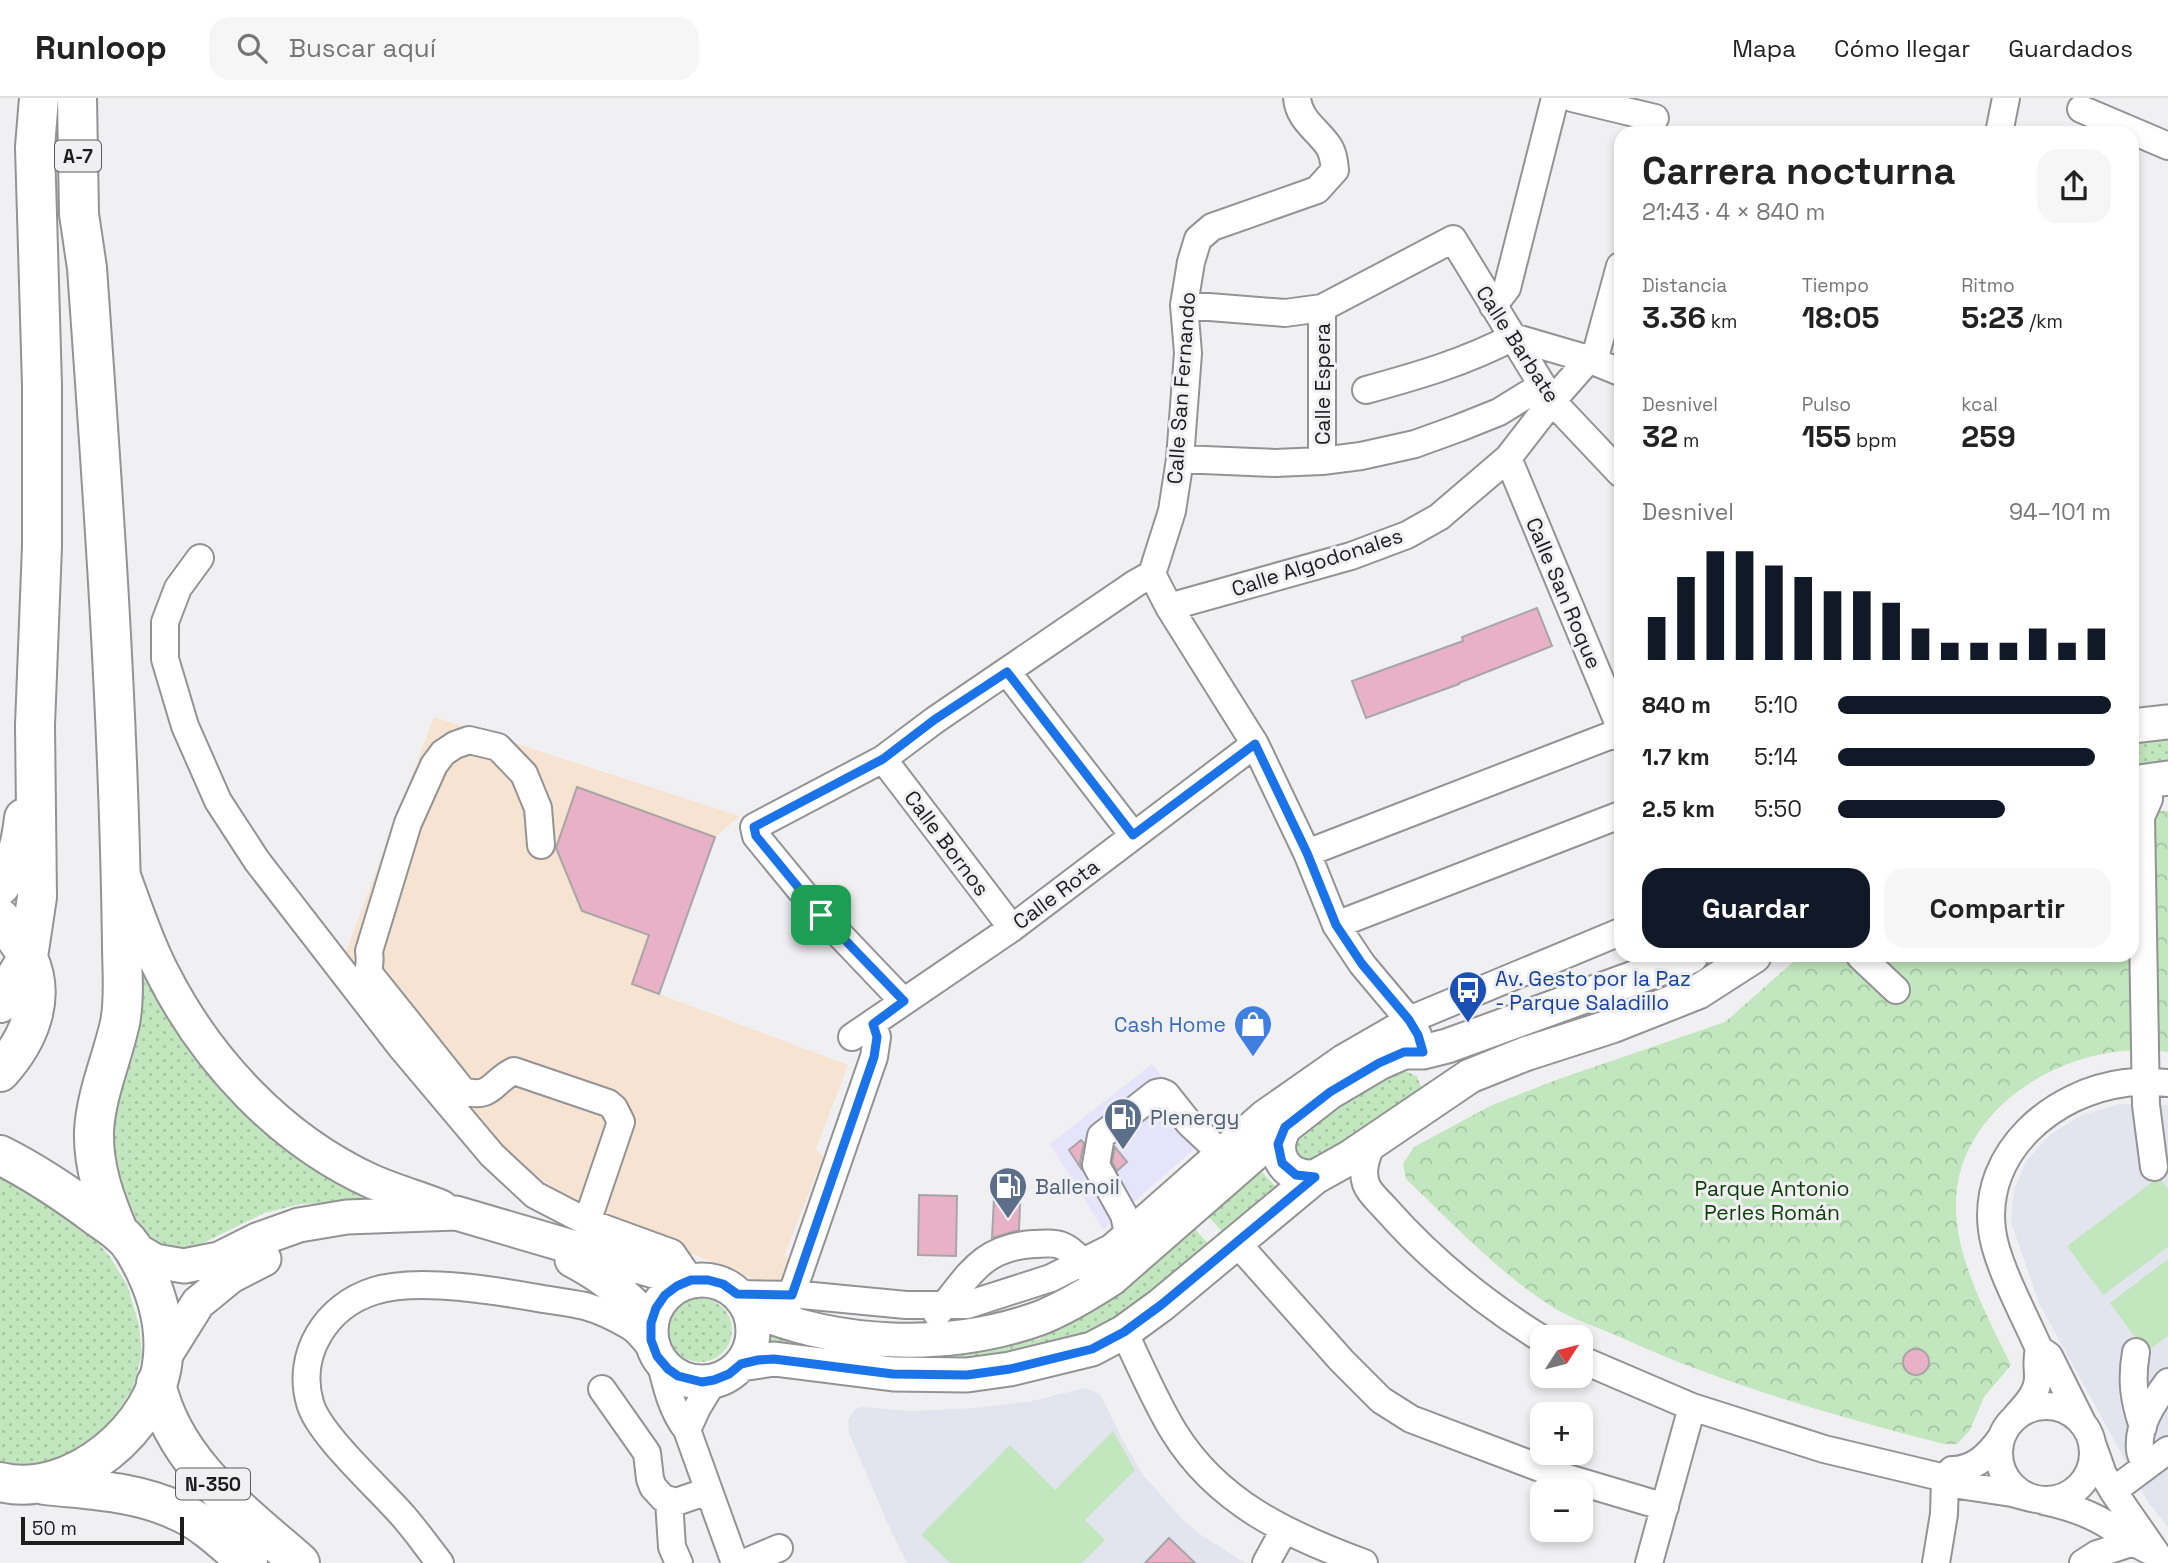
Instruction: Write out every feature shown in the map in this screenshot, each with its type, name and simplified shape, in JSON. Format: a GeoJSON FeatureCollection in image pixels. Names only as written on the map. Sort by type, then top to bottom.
{"type":"FeatureCollection","features":[{"type":"Feature","properties":{"kind":"highway"},"geometry":{"type":"LineString","coordinates":[[10,974],[34,926],[38,867],[35,725],[42,546],[42,385],[34,147],[38,98]]}},
{"type":"Feature","properties":{"kind":"highway","name":"A-7"},"geometry":{"type":"LineString","coordinates":[[77,98],[79,214],[87,268],[110,605],[119,866]]}},
{"type":"Feature","properties":{"kind":"highway"},"geometry":{"type":"LineString","coordinates":[[0,886],[14,865],[21,846],[35,725]]}},
{"type":"Feature","properties":{"kind":"highway"},"geometry":{"type":"LineString","coordinates":[[14,1487],[78,1471],[99,1459],[127,1434],[146,1407],[160,1371],[164,1325],[155,1292],[105,1200],[98,1176],[94,1131],[98,1105],[120,1022],[122,982],[119,866]]}},
{"type":"Feature","properties":{"kind":"highway"},"geometry":{"type":"LineString","coordinates":[[0,918],[10,974]]}},
{"type":"Feature","properties":{"kind":"highway"},"geometry":{"type":"LineString","coordinates":[[0,1072],[18,1051],[33,1021],[36,984],[10,974]]}},
{"type":"Feature","properties":{"kind":"highway"},"geometry":{"type":"LineString","coordinates":[[0,1140],[36,1174],[126,1240]]}},
{"type":"Feature","properties":{"kind":"highway"},"geometry":{"type":"LineString","coordinates":[[0,1155],[36,1174]]}},
{"type":"Feature","properties":{"kind":"highway","name":"N-350"},"geometry":{"type":"LineString","coordinates":[[160,1371],[162,1408],[200,1471],[231,1503],[300,1563]]}},
{"type":"Feature","properties":{"kind":"highway","name":"N-350"},"geometry":{"type":"LineString","coordinates":[[14,1487],[100,1491],[149,1500],[180,1511],[248,1563]]}},
{"type":"Feature","properties":{"kind":"main road"},"geometry":{"type":"LineString","coordinates":[[2139,725],[2168,722]]}},
{"type":"Feature","properties":{"kind":"main road"},"geometry":{"type":"LineString","coordinates":[[119,866],[162,974],[180,1006],[254,1100],[321,1153],[371,1181],[456,1213],[690,1281]]}},
{"type":"Feature","properties":{"kind":"main road"},"geometry":{"type":"LineString","coordinates":[[742,1300],[787,1308],[806,1329],[868,1339],[909,1340],[979,1333],[1042,1317],[1083,1297],[1111,1279],[1285,1127],[1330,1092],[1379,1063],[1404,1052],[1423,1052],[1677,962]]}},
{"type":"Feature","properties":{"kind":"main road"},"geometry":{"type":"LineString","coordinates":[[727,1372],[749,1350],[752,1336],[752,1321],[742,1300],[723,1284],[708,1280],[690,1281],[677,1286],[665,1295],[656,1308],[651,1323],[651,1340],[659,1358],[668,1369],[689,1380],[727,1372],[774,1359],[893,1374],[967,1375],[1010,1369],[1092,1349],[1124,1332],[1161,1305],[1322,1174],[1470,1076],[1525,1054],[1612,1026],[1698,992],[1745,962]]}},
{"type":"Feature","properties":{"kind":"main road"},"geometry":{"type":"LineString","coordinates":[[1423,1052],[1438,1064],[1441,1073],[1443,1083],[1436,1100]]}},
{"type":"Feature","properties":{"kind":"main road"},"geometry":{"type":"LineString","coordinates":[[1285,1127],[1278,1144],[1282,1163],[1296,1175],[1322,1174]]}},
{"type":"Feature","properties":{"kind":"main road"},"geometry":{"type":"LineString","coordinates":[[126,1240],[155,1261],[184,1266],[219,1259],[257,1240],[299,1225],[347,1217],[456,1213]]}},
{"type":"Feature","properties":{"kind":"main road"},"geometry":{"type":"LineString","coordinates":[[160,1371],[198,1303],[232,1276],[272,1255],[330,1236],[392,1229],[441,1227],[491,1236],[564,1256],[597,1273],[628,1297],[651,1323]]}},
{"type":"Feature","properties":{"kind":"street","name":"Calle San Fernando"},"geometry":{"type":"LineString","coordinates":[[1152,574],[1172,510],[1180,459],[1188,353],[1184,305],[1198,239],[1212,227],[1317,190],[1335,170],[1334,158],[1328,145],[1306,121],[1297,105],[1297,98]]}},
{"type":"Feature","properties":{"kind":"street"},"geometry":{"type":"LineString","coordinates":[[1493,306],[1507,288],[1555,98]]}},
{"type":"Feature","properties":{"kind":"street"},"geometry":{"type":"LineString","coordinates":[[1572,98],[1656,116]]}},
{"type":"Feature","properties":{"kind":"street"},"geometry":{"type":"LineString","coordinates":[[2000,126],[2006,98]]}},
{"type":"Feature","properties":{"kind":"street"},"geometry":{"type":"LineString","coordinates":[[2081,109],[2121,126]]}},
{"type":"Feature","properties":{"kind":"street"},"geometry":{"type":"LineString","coordinates":[[2139,134],[2168,146]]}},
{"type":"Feature","properties":{"kind":"street","name":"Calle Barbate"},"geometry":{"type":"LineString","coordinates":[[1322,308],[1453,239],[1546,393],[1614,467]]}},
{"type":"Feature","properties":{"kind":"street","name":"Calle Algodonales"},"geometry":{"type":"LineString","coordinates":[[1169,607],[1351,556],[1407,535],[1439,517],[1508,458],[1546,393],[1597,350],[1614,295]]}},
{"type":"Feature","properties":{"kind":"street"},"geometry":{"type":"LineString","coordinates":[[1184,305],[1285,313],[1322,308]]}},
{"type":"Feature","properties":{"kind":"street","name":"Calle Espera"},"geometry":{"type":"LineString","coordinates":[[1322,308],[1322,461]]}},
{"type":"Feature","properties":{"kind":"street"},"geometry":{"type":"LineString","coordinates":[[1366,390],[1430,373],[1513,337],[1614,370]]}},
{"type":"Feature","properties":{"kind":"street"},"geometry":{"type":"LineString","coordinates":[[1180,459],[1275,463],[1361,456],[1415,444],[1546,393]]}},
{"type":"Feature","properties":{"kind":"street","name":"Calle San Roque"},"geometry":{"type":"LineString","coordinates":[[1508,458],[1613,686]]}},
{"type":"Feature","properties":{"kind":"street"},"geometry":{"type":"LineString","coordinates":[[200,558],[178,588],[165,622],[165,659],[185,726],[218,801],[257,861],[463,1091],[479,1094],[486,1092],[514,1071],[608,1103],[614,1108],[621,1122],[587,1222]]}},
{"type":"Feature","properties":{"kind":"street"},"geometry":{"type":"LineString","coordinates":[[904,1001],[821,915],[756,836],[754,827],[883,759],[934,720],[1152,574],[1169,607],[1255,744],[1307,853],[1336,925],[1362,964],[1409,1020],[1418,1035],[1423,1052]]}},
{"type":"Feature","properties":{"kind":"street"},"geometry":{"type":"LineString","coordinates":[[1007,672],[1133,835]]}},
{"type":"Feature","properties":{"kind":"street"},"geometry":{"type":"LineString","coordinates":[[1307,853],[1614,736]]}},
{"type":"Feature","properties":{"kind":"street"},"geometry":{"type":"LineString","coordinates":[[541,845],[538,808],[524,774],[498,747],[469,740],[443,753],[434,765],[408,822],[362,980],[401,1046],[492,1155],[535,1195],[587,1222],[672,1253],[690,1281]]}},
{"type":"Feature","properties":{"kind":"street","name":"Calle Rota"},"geometry":{"type":"LineString","coordinates":[[787,1308],[874,1057],[877,1037],[863,1031],[1012,928],[1255,744]]}},
{"type":"Feature","properties":{"kind":"street","name":"Calle Bornos"},"geometry":{"type":"LineString","coordinates":[[883,759],[1012,928]]}},
{"type":"Feature","properties":{"kind":"street"},"geometry":{"type":"LineString","coordinates":[[2149,786],[2141,817],[2157,1083],[2154,1167]]}},
{"type":"Feature","properties":{"kind":"street"},"geometry":{"type":"LineString","coordinates":[[1336,925],[1614,817]]}},
{"type":"Feature","properties":{"kind":"street"},"geometry":{"type":"LineString","coordinates":[[787,1308],[967,1305],[1051,1278],[1111,1248],[1263,1114],[1343,1058],[1409,1020],[1614,935]]}},
{"type":"Feature","properties":{"kind":"street"},"geometry":{"type":"LineString","coordinates":[[1866,962],[1896,990]]}},
{"type":"Feature","properties":{"kind":"street"},"geometry":{"type":"LineString","coordinates":[[2157,1083],[2126,1082],[2098,1089],[2068,1101],[2028,1129],[2004,1161],[1996,1179],[1992,1230],[2007,1276],[2039,1349],[2049,1356],[2087,1433],[2103,1474],[2160,1558]]}},
{"type":"Feature","properties":{"kind":"street"},"geometry":{"type":"LineString","coordinates":[[1128,1233],[1124,1215],[1096,1165],[1101,1136],[1156,1093],[1161,1092],[1166,1094],[1189,1123],[1220,1152]]}},
{"type":"Feature","properties":{"kind":"street"},"geometry":{"type":"LineString","coordinates":[[1372,1143],[1364,1170],[1366,1185],[1397,1221],[1446,1269],[1530,1332]]}},
{"type":"Feature","properties":{"kind":"street"},"geometry":{"type":"LineString","coordinates":[[1322,1174],[1366,1185]]}},
{"type":"Feature","properties":{"kind":"street"},"geometry":{"type":"LineString","coordinates":[[1236,1242],[1342,1361],[1381,1400],[1411,1419],[1564,1477],[1665,1507]]}},
{"type":"Feature","properties":{"kind":"street"},"geometry":{"type":"LineString","coordinates":[[909,1340],[928,1324],[967,1276],[989,1256],[1016,1245],[1060,1245],[1072,1252],[1097,1277],[1111,1279]]}},
{"type":"Feature","properties":{"kind":"street"},"geometry":{"type":"LineString","coordinates":[[440,1563],[405,1518],[332,1439],[310,1404],[307,1367],[310,1350],[326,1323],[341,1310],[374,1291],[422,1286],[488,1289],[586,1307],[631,1326],[659,1358],[668,1393],[678,1418],[687,1430],[735,1563]]}},
{"type":"Feature","properties":{"kind":"street"},"geometry":{"type":"LineString","coordinates":[[1124,1332],[1174,1433],[1208,1477],[1249,1509],[1284,1530],[1364,1563]]}},
{"type":"Feature","properties":{"kind":"street"},"geometry":{"type":"LineString","coordinates":[[1936,1563],[1944,1514],[1945,1478],[1952,1469],[1963,1470],[1991,1452],[2036,1390],[2036,1361],[2039,1349]]}},
{"type":"Feature","properties":{"kind":"street"},"geometry":{"type":"LineString","coordinates":[[2136,1352],[2134,1400],[2143,1427]]}},
{"type":"Feature","properties":{"kind":"street"},"geometry":{"type":"LineString","coordinates":[[1593,1365],[1692,1408],[1824,1449],[1945,1478],[1952,1484],[2012,1493],[2070,1506],[2110,1526],[2160,1558]]}},
{"type":"Feature","properties":{"kind":"street"},"geometry":{"type":"LineString","coordinates":[[687,1430],[697,1408],[727,1372]]}},
{"type":"Feature","properties":{"kind":"street"},"geometry":{"type":"LineString","coordinates":[[2161,1458],[2139,1451],[2143,1427],[2152,1403],[2168,1382]]}},
{"type":"Feature","properties":{"kind":"street"},"geometry":{"type":"LineString","coordinates":[[602,1388],[647,1453],[650,1479],[658,1494],[676,1502],[708,1491]]}},
{"type":"Feature","properties":{"kind":"street"},"geometry":{"type":"LineString","coordinates":[[2049,1406],[2073,1414],[2087,1433],[2091,1469],[2077,1489],[2067,1496],[2037,1499],[2020,1493],[2004,1474],[1999,1450],[2008,1428],[2025,1411],[2049,1406]]}},
{"type":"Feature","properties":{"kind":"street"},"geometry":{"type":"LineString","coordinates":[[1649,1563],[1692,1408]]}},
{"type":"Feature","properties":{"kind":"street"},"geometry":{"type":"LineString","coordinates":[[2113,1491],[2161,1458]]}},
{"type":"Feature","properties":{"kind":"street"},"geometry":{"type":"LineString","coordinates":[[669,1501],[671,1547],[679,1563]]}},
{"type":"Feature","properties":{"kind":"street"},"geometry":{"type":"LineString","coordinates":[[1266,1563],[1284,1530]]}},
{"type":"Feature","properties":{"kind":"street"},"geometry":{"type":"LineString","coordinates":[[2083,1563],[2097,1554],[2132,1542]]}},
{"type":"Feature","properties":{"kind":"street"},"geometry":{"type":"LineString","coordinates":[[744,1563],[779,1548]]}},
{"type":"Feature","properties":{"kind":"shaded area"},"geometry":{"type":"Polygon","coordinates":[[[434,717],[740,816],[715,837],[659,994],[848,1065],[816,1149],[823,1157],[784,1256],[802,1265],[792,1295],[591,1212],[543,1181],[481,1129],[345,954],[434,717]]]}},
{"type":"Feature","properties":{"kind":"shaded area","name":"Plenergy"},"geometry":{"type":"Polygon","coordinates":[[[1152,1064],[1209,1136],[1103,1229],[1050,1144],[1152,1064]]]}},
{"type":"Feature","properties":{"kind":"shaded area"},"geometry":{"type":"Polygon","coordinates":[[[2120,1104],[2168,1105],[2168,1527],[2148,1502],[2039,1303],[2011,1222],[2014,1190],[2027,1160],[2051,1134],[2082,1115],[2120,1104]]]}},
{"type":"Feature","properties":{"kind":"shaded area"},"geometry":{"type":"Polygon","coordinates":[[[1085,1388],[1098,1393],[1102,1398],[1144,1476],[1183,1520],[1245,1563],[907,1563],[849,1433],[848,1420],[855,1409],[861,1407],[911,1411],[976,1408],[1032,1401],[1085,1388]]]}},
{"type":"Feature","properties":{"kind":"green space"},"geometry":{"type":"Polygon","coordinates":[[[2168,733],[2168,764],[2139,767],[2139,736],[2168,733]]]}},
{"type":"Feature","properties":{"kind":"green space","name":"Parque Antonio Perles Román"},"geometry":{"type":"Polygon","coordinates":[[[2139,810],[2168,811],[2168,1052],[2132,1050],[2095,1056],[2059,1068],[2025,1086],[1997,1110],[1974,1139],[1960,1172],[1956,1210],[1962,1249],[1976,1290],[2011,1365],[1984,1397],[1970,1430],[1957,1444],[1944,1444],[1862,1422],[1740,1385],[1570,1316],[1554,1308],[1495,1264],[1406,1179],[1403,1164],[1414,1147],[1490,1106],[1556,1080],[1725,1022],[1793,962],[2139,962],[2139,810]]]}},
{"type":"Feature","properties":{"kind":"green space"},"geometry":{"type":"Polygon","coordinates":[[[136,955],[369,1199],[363,1202],[301,1204],[264,1213],[201,1244],[180,1249],[163,1245],[146,1233],[132,1216],[116,1186],[108,1125],[136,955]]]}},
{"type":"Feature","properties":{"kind":"green space"},"geometry":{"type":"Polygon","coordinates":[[[1722,962],[1688,984],[1533,1040],[1529,1030],[1698,964],[1722,962]]]}},
{"type":"Feature","properties":{"kind":"green space"},"geometry":{"type":"Polygon","coordinates":[[[1405,1071],[1417,1076],[1422,1089],[1318,1163],[1296,1159],[1294,1140],[1298,1135],[1392,1072],[1405,1071]]]}},
{"type":"Feature","properties":{"kind":"green space"},"geometry":{"type":"Polygon","coordinates":[[[1259,1169],[1279,1190],[1225,1235],[1207,1215],[1259,1169]]]}},
{"type":"Feature","properties":{"kind":"green space"},"geometry":{"type":"Polygon","coordinates":[[[0,1174],[90,1233],[110,1257],[127,1285],[139,1325],[142,1355],[133,1387],[114,1419],[89,1444],[64,1457],[31,1467],[0,1464],[0,1174]]]}},
{"type":"Feature","properties":{"kind":"green space"},"geometry":{"type":"Polygon","coordinates":[[[2159,1177],[2168,1189],[2168,1247],[2103,1295],[2067,1246],[2159,1177]]]}},
{"type":"Feature","properties":{"kind":"green space"},"geometry":{"type":"Polygon","coordinates":[[[1193,1227],[1212,1248],[1124,1318],[1050,1350],[917,1366],[762,1344],[765,1330],[930,1354],[991,1350],[1039,1339],[1080,1317],[1193,1227]]]}},
{"type":"Feature","properties":{"kind":"green space"},"geometry":{"type":"Polygon","coordinates":[[[2168,1259],[2168,1336],[2146,1352],[2110,1303],[2168,1259]]]}},
{"type":"Feature","properties":{"kind":"green space"},"geometry":{"type":"Polygon","coordinates":[[[700,1298],[723,1307],[732,1330],[723,1353],[700,1362],[677,1353],[668,1330],[677,1307],[700,1298]]]}},
{"type":"Feature","properties":{"kind":"green space"},"geometry":{"type":"Polygon","coordinates":[[[1113,1431],[1135,1470],[1085,1520],[1105,1540],[1082,1563],[950,1563],[921,1535],[1010,1445],[1055,1490],[1113,1431]]]}},
{"type":"Feature","properties":{"kind":"building"},"geometry":{"type":"Polygon","coordinates":[[[1537,608],[1552,646],[1366,718],[1352,681],[1463,641],[1462,637],[1537,608]]]}},
{"type":"Feature","properties":{"kind":"building"},"geometry":{"type":"Polygon","coordinates":[[[577,787],[715,837],[659,994],[632,984],[649,935],[582,911],[556,848],[577,787]]]}},
{"type":"Feature","properties":{"kind":"building"},"geometry":{"type":"Polygon","coordinates":[[[1081,1140],[1084,1143],[1080,1162],[1082,1170],[1069,1150],[1081,1140]]]}},
{"type":"Feature","properties":{"kind":"building"},"geometry":{"type":"Polygon","coordinates":[[[1115,1147],[1127,1162],[1117,1171],[1112,1162],[1115,1147]]]}},
{"type":"Feature","properties":{"kind":"building"},"geometry":{"type":"Polygon","coordinates":[[[995,1179],[1021,1180],[1019,1230],[992,1238],[995,1179]]]}},
{"type":"Feature","properties":{"kind":"building"},"geometry":{"type":"Polygon","coordinates":[[[919,1195],[957,1196],[956,1256],[918,1255],[919,1195]]]}},
{"type":"Feature","properties":{"kind":"building"},"geometry":{"type":"Polygon","coordinates":[[[1916,1349],[1925,1353],[1929,1362],[1925,1371],[1916,1375],[1907,1371],[1903,1362],[1907,1353],[1916,1349]]]}},
{"type":"Feature","properties":{"kind":"building"},"geometry":{"type":"Polygon","coordinates":[[[1169,1538],[1195,1563],[1145,1563],[1169,1538]]]}},
{"type":"Feature","properties":{"kind":"place","name":"Av. Gesto por la Paz - Parque Saladillo"},"geometry":{"type":"Point","coordinates":[1468,1024]}},
{"type":"Feature","properties":{"kind":"place","name":"Cash Home"},"geometry":{"type":"Point","coordinates":[1253,1058]}},
{"type":"Feature","properties":{"kind":"place","name":"Plenergy"},"geometry":{"type":"Point","coordinates":[1123,1151]}},
{"type":"Feature","properties":{"kind":"place","name":"Ballenoil"},"geometry":{"type":"Point","coordinates":[1008,1220]}},
{"type":"Feature","properties":{"kind":"route"},"geometry":{"type":"LineString","coordinates":[[1007,672],[1133,835],[1255,744],[1307,853],[1336,925],[1362,964],[1409,1020],[1418,1035],[1423,1052],[1404,1052],[1379,1063],[1330,1092],[1285,1127],[1278,1144],[1282,1163],[1296,1175],[1315,1177],[1161,1305],[1124,1332],[1092,1349],[1010,1369],[967,1375],[893,1374],[774,1359],[741,1364],[729,1374],[714,1380],[689,1380],[668,1369],[657,1356],[651,1340],[651,1323],[656,1308],[665,1295],[691,1280],[708,1280],[723,1284],[737,1294],[792,1295],[874,1057],[877,1037],[873,1024],[904,1001],[821,915],[756,836],[754,827],[883,759],[934,720],[1007,672]]}}]}
